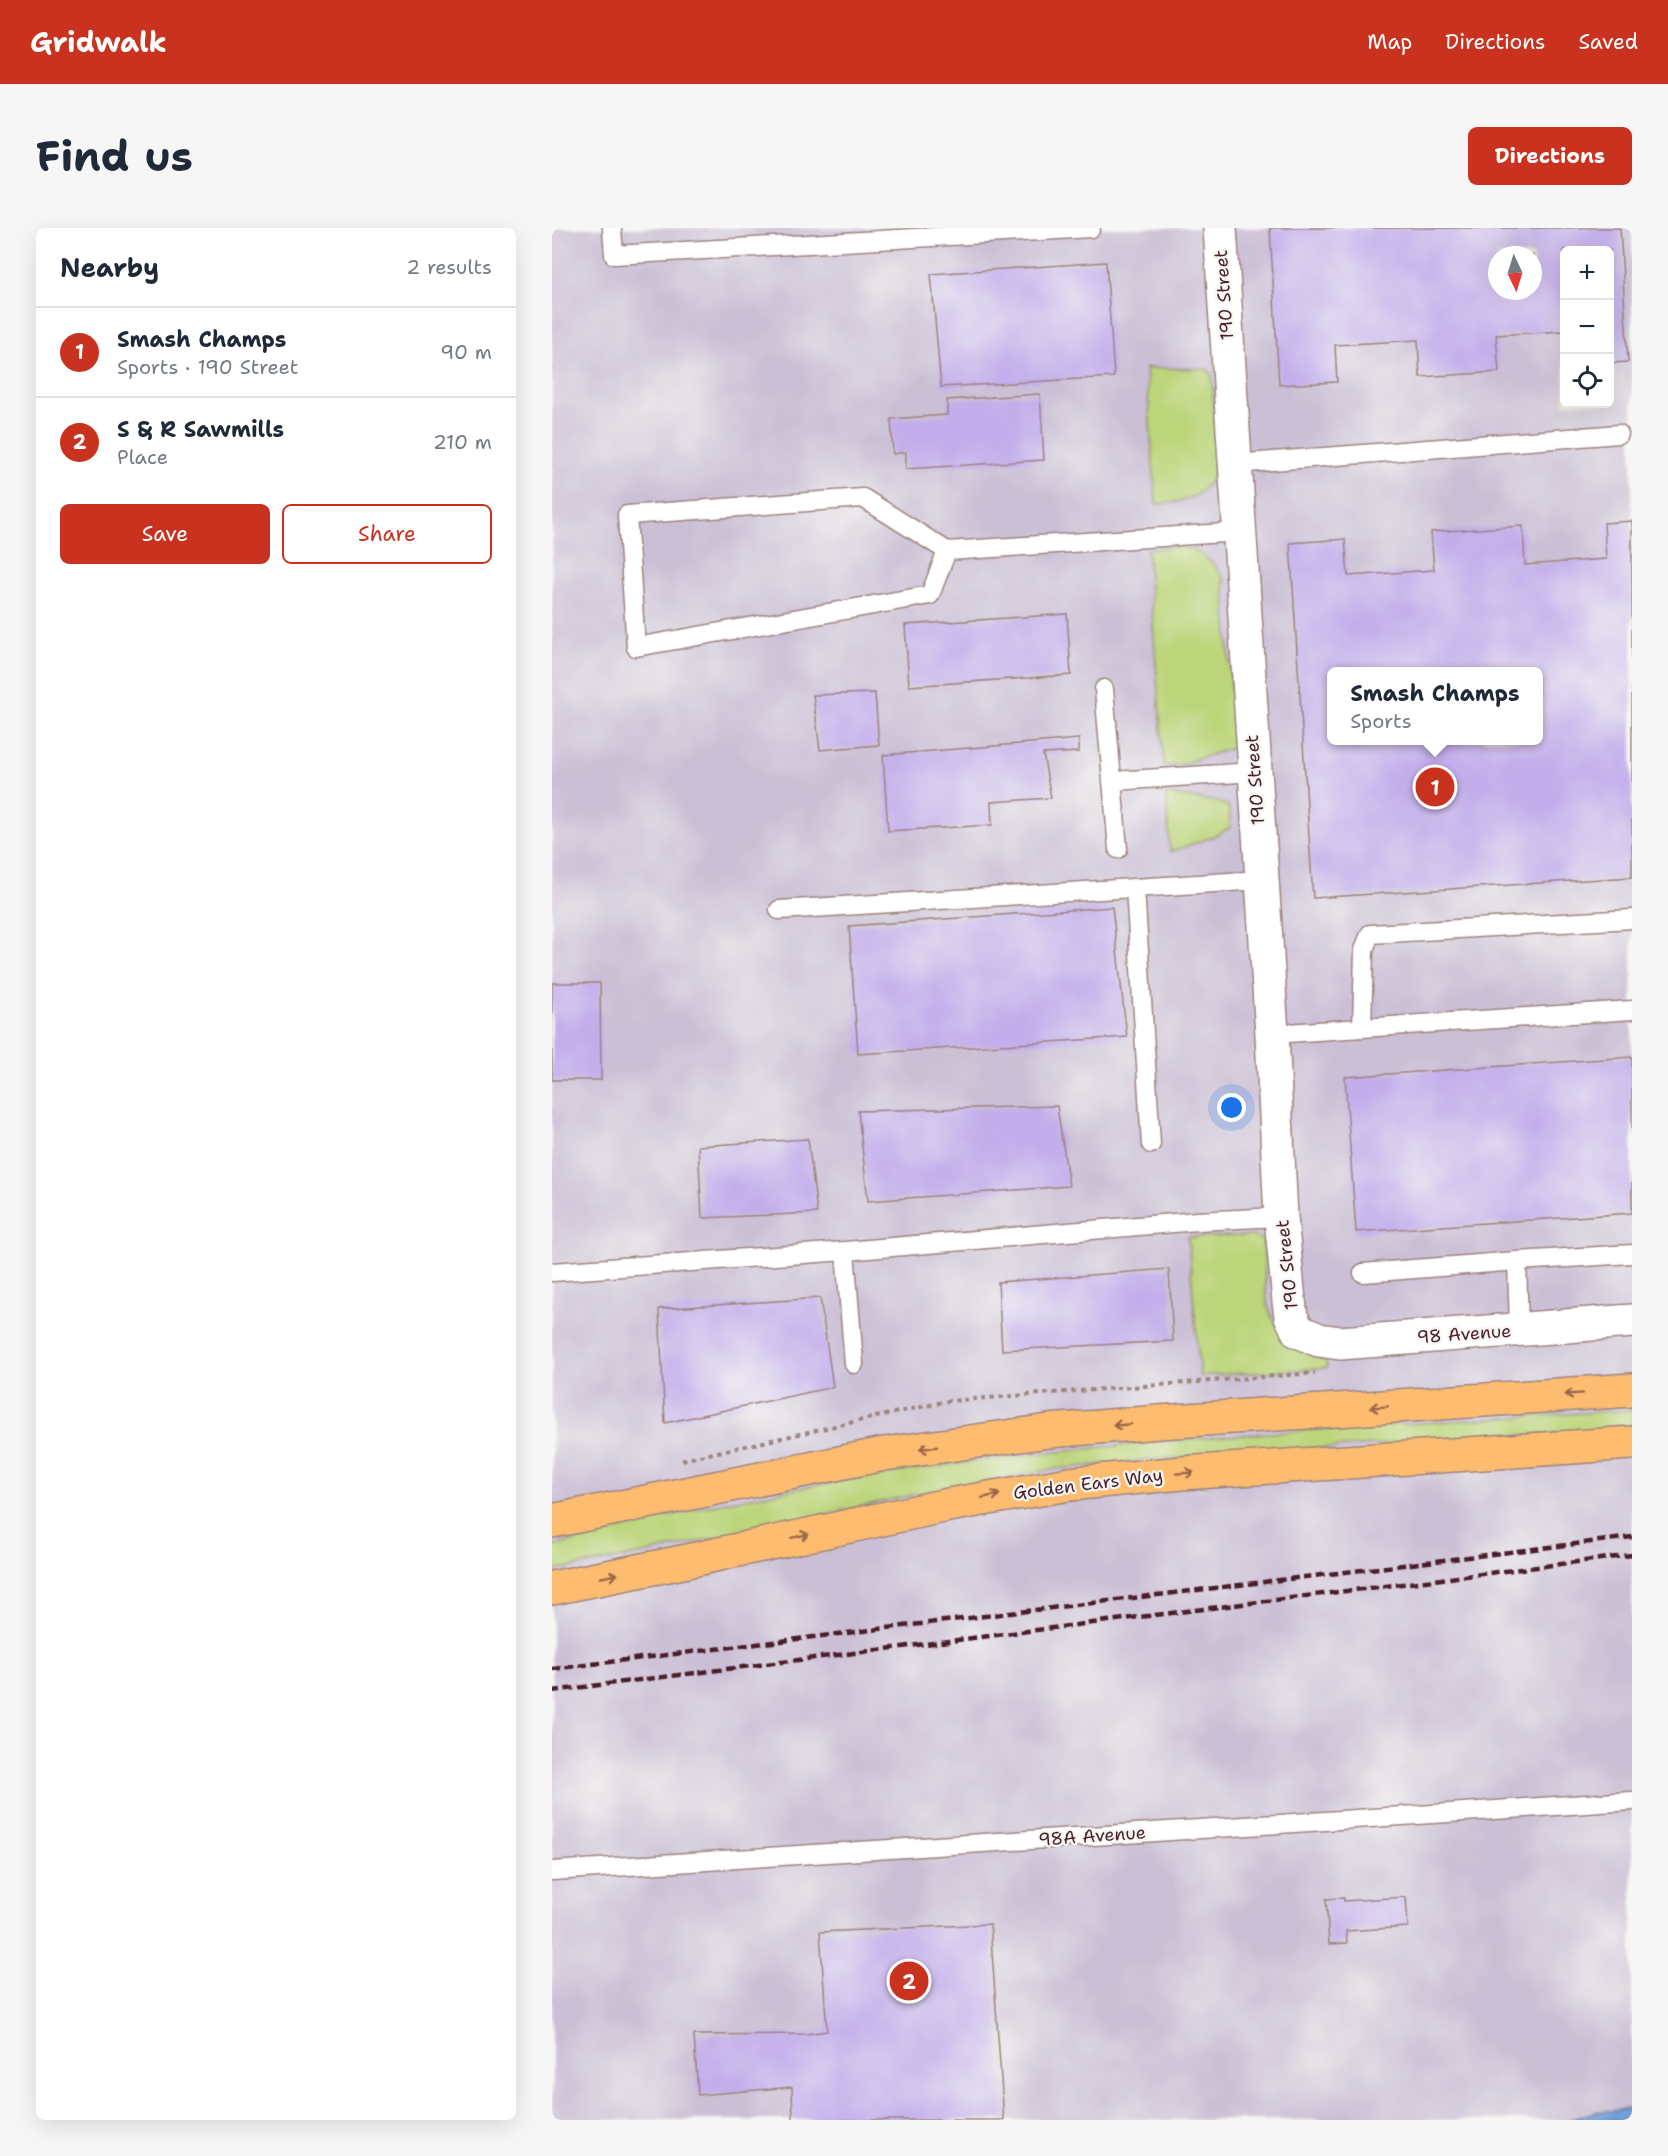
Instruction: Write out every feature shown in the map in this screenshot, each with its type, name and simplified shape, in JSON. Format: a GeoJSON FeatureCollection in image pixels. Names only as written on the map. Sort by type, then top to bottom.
{"type":"FeatureCollection","features":[{"type":"Feature","properties":{"kind":"main road"},"geometry":{"type":"LineString","coordinates":[[552,1521],[884,1454],[1049,1431],[1632,1390]]}},
{"type":"Feature","properties":{"kind":"main road","name":"Golden Ears Way"},"geometry":{"type":"LineString","coordinates":[[552,1588],[943,1506],[1069,1484],[1182,1473],[1632,1443]]}},
{"type":"Feature","properties":{"kind":"street","name":"190 Street"},"geometry":{"type":"LineString","coordinates":[[1220,228],[1272,1034],[1281,1217],[1291,1316],[1298,1331]]}},
{"type":"Feature","properties":{"kind":"street","name":"98 Avenue"},"geometry":{"type":"LineString","coordinates":[[1298,1331],[1319,1340],[1340,1344],[1632,1321]]}},
{"type":"Feature","properties":{"kind":"lane"},"geometry":{"type":"LineString","coordinates":[[612,228],[614,255],[1091,228]]}},
{"type":"Feature","properties":{"kind":"lane"},"geometry":{"type":"LineString","coordinates":[[1235,464],[1619,434]]}},
{"type":"Feature","properties":{"kind":"lane"},"geometry":{"type":"LineString","coordinates":[[947,551],[930,596],[636,647],[627,514],[863,498],[947,551],[1239,532]]}},
{"type":"Feature","properties":{"kind":"lane"},"geometry":{"type":"LineString","coordinates":[[1104,689],[1118,849]]}},
{"type":"Feature","properties":{"kind":"lane"},"geometry":{"type":"LineString","coordinates":[[1113,782],[1255,772]]}},
{"type":"Feature","properties":{"kind":"lane"},"geometry":{"type":"LineString","coordinates":[[779,910],[1262,880]]}},
{"type":"Feature","properties":{"kind":"lane"},"geometry":{"type":"LineString","coordinates":[[1135,888],[1150,1144]]}},
{"type":"Feature","properties":{"kind":"lane"},"geometry":{"type":"LineString","coordinates":[[1362,1028],[1364,950],[1370,934],[1632,919]]}},
{"type":"Feature","properties":{"kind":"lane"},"geometry":{"type":"LineString","coordinates":[[1272,1034],[1632,1010]]}},
{"type":"Feature","properties":{"kind":"lane"},"geometry":{"type":"LineString","coordinates":[[552,1272],[846,1251],[1197,1221],[1281,1217]]}},
{"type":"Feature","properties":{"kind":"lane"},"geometry":{"type":"LineString","coordinates":[[846,1251],[854,1364]]}},
{"type":"Feature","properties":{"kind":"lane"},"geometry":{"type":"LineString","coordinates":[[1363,1273],[1632,1254]]}},
{"type":"Feature","properties":{"kind":"lane"},"geometry":{"type":"LineString","coordinates":[[1517,1261],[1519,1329]]}},
{"type":"Feature","properties":{"kind":"lane","name":"98A Avenue"},"geometry":{"type":"LineString","coordinates":[[552,1871],[1632,1801]]}},
{"type":"Feature","properties":{"kind":"shaded area"},"geometry":{"type":"Polygon","coordinates":[[[552,228],[1632,228],[1632,2120],[552,2120],[552,228]]]}},
{"type":"Feature","properties":{"kind":"green space"},"geometry":{"type":"Polygon","coordinates":[[[1146,368],[1207,369],[1212,375],[1217,468],[1206,486],[1185,500],[1156,504],[1146,368]]]}},
{"type":"Feature","properties":{"kind":"green space"},"geometry":{"type":"Polygon","coordinates":[[[1177,547],[1192,550],[1205,557],[1224,580],[1235,747],[1182,764],[1164,766],[1147,549],[1177,547]]]}},
{"type":"Feature","properties":{"kind":"green space"},"geometry":{"type":"Polygon","coordinates":[[[1166,794],[1227,805],[1230,813],[1230,828],[1170,852],[1166,794]]]}},
{"type":"Feature","properties":{"kind":"green space"},"geometry":{"type":"Polygon","coordinates":[[[1252,1236],[1264,1241],[1266,1299],[1277,1326],[1298,1347],[1326,1361],[1327,1368],[1200,1376],[1188,1237],[1252,1236]]]}},
{"type":"Feature","properties":{"kind":"green space"},"geometry":{"type":"Polygon","coordinates":[[[1632,1410],[1632,1428],[1145,1460],[1056,1469],[926,1492],[643,1554],[552,1571],[552,1547],[705,1507],[839,1481],[1064,1451],[1178,1440],[1632,1410]]]}},
{"type":"Feature","properties":{"kind":"water"},"geometry":{"type":"Polygon","coordinates":[[[1632,2109],[1632,2120],[1569,2120],[1595,2112],[1632,2109]]]}},
{"type":"Feature","properties":{"kind":"building"},"geometry":{"type":"Polygon","coordinates":[[[1270,228],[1620,228],[1628,362],[1614,363],[1614,246],[1560,246],[1560,331],[1496,335],[1499,372],[1420,377],[1418,340],[1335,345],[1337,382],[1279,385],[1270,228]]]}},
{"type":"Feature","properties":{"kind":"building"},"geometry":{"type":"Polygon","coordinates":[[[1106,262],[1114,377],[941,387],[931,274],[1106,262]]]}},
{"type":"Feature","properties":{"kind":"building"},"geometry":{"type":"Polygon","coordinates":[[[1040,394],[1044,460],[906,469],[906,452],[893,454],[891,419],[947,415],[947,400],[1040,394]]]}},
{"type":"Feature","properties":{"kind":"building"},"geometry":{"type":"Polygon","coordinates":[[[1632,521],[1632,877],[1313,898],[1290,543],[1345,539],[1348,576],[1434,570],[1431,532],[1523,526],[1525,565],[1606,559],[1604,523],[1632,521]]]}},
{"type":"Feature","properties":{"kind":"building"},"geometry":{"type":"Polygon","coordinates":[[[1067,614],[1071,675],[909,686],[905,625],[1067,614]]]}},
{"type":"Feature","properties":{"kind":"building"},"geometry":{"type":"Polygon","coordinates":[[[875,693],[879,745],[820,750],[813,695],[875,693]]]}},
{"type":"Feature","properties":{"kind":"building"},"geometry":{"type":"Polygon","coordinates":[[[1079,739],[1079,752],[1043,754],[1051,798],[991,802],[992,825],[888,831],[883,755],[1079,739]]]}},
{"type":"Feature","properties":{"kind":"building"},"geometry":{"type":"Polygon","coordinates":[[[1112,907],[1127,1037],[858,1054],[849,926],[1112,907]]]}},
{"type":"Feature","properties":{"kind":"building"},"geometry":{"type":"Polygon","coordinates":[[[552,983],[600,983],[601,1080],[552,1080],[552,983]]]}},
{"type":"Feature","properties":{"kind":"building"},"geometry":{"type":"Polygon","coordinates":[[[1632,1057],[1632,1213],[1356,1232],[1345,1077],[1632,1057]]]}},
{"type":"Feature","properties":{"kind":"building"},"geometry":{"type":"Polygon","coordinates":[[[1057,1106],[1069,1186],[868,1201],[858,1111],[1057,1106]]]}},
{"type":"Feature","properties":{"kind":"building"},"geometry":{"type":"Polygon","coordinates":[[[808,1139],[817,1213],[702,1218],[698,1146],[808,1139]]]}},
{"type":"Feature","properties":{"kind":"building"},"geometry":{"type":"Polygon","coordinates":[[[1169,1269],[1173,1341],[1002,1350],[998,1282],[1169,1269]]]}},
{"type":"Feature","properties":{"kind":"building"},"geometry":{"type":"Polygon","coordinates":[[[820,1298],[833,1387],[665,1423],[659,1309],[820,1298]]]}},
{"type":"Feature","properties":{"kind":"building"},"geometry":{"type":"Polygon","coordinates":[[[1406,1897],[1408,1927],[1346,1931],[1347,1943],[1329,1944],[1326,1899],[1344,1898],[1344,1901],[1406,1897]]]}},
{"type":"Feature","properties":{"kind":"building"},"geometry":{"type":"Polygon","coordinates":[[[990,1924],[1004,2120],[793,2120],[792,2087],[698,2095],[694,2035],[806,2034],[827,2031],[820,1932],[990,1924]]]}},
{"type":"Feature","properties":{"kind":"railway"},"geometry":{"type":"LineString","coordinates":[[552,1669],[1632,1537]]}},
{"type":"Feature","properties":{"kind":"railway"},"geometry":{"type":"LineString","coordinates":[[552,1691],[1632,1555]]}},
{"type":"Feature","properties":{"kind":"place","name":"Smash Champs"},"geometry":{"type":"Point","coordinates":[1435,787]}},
{"type":"Feature","properties":{"kind":"place","name":"S & R Sawmills"},"geometry":{"type":"Point","coordinates":[909,1981]}}]}
